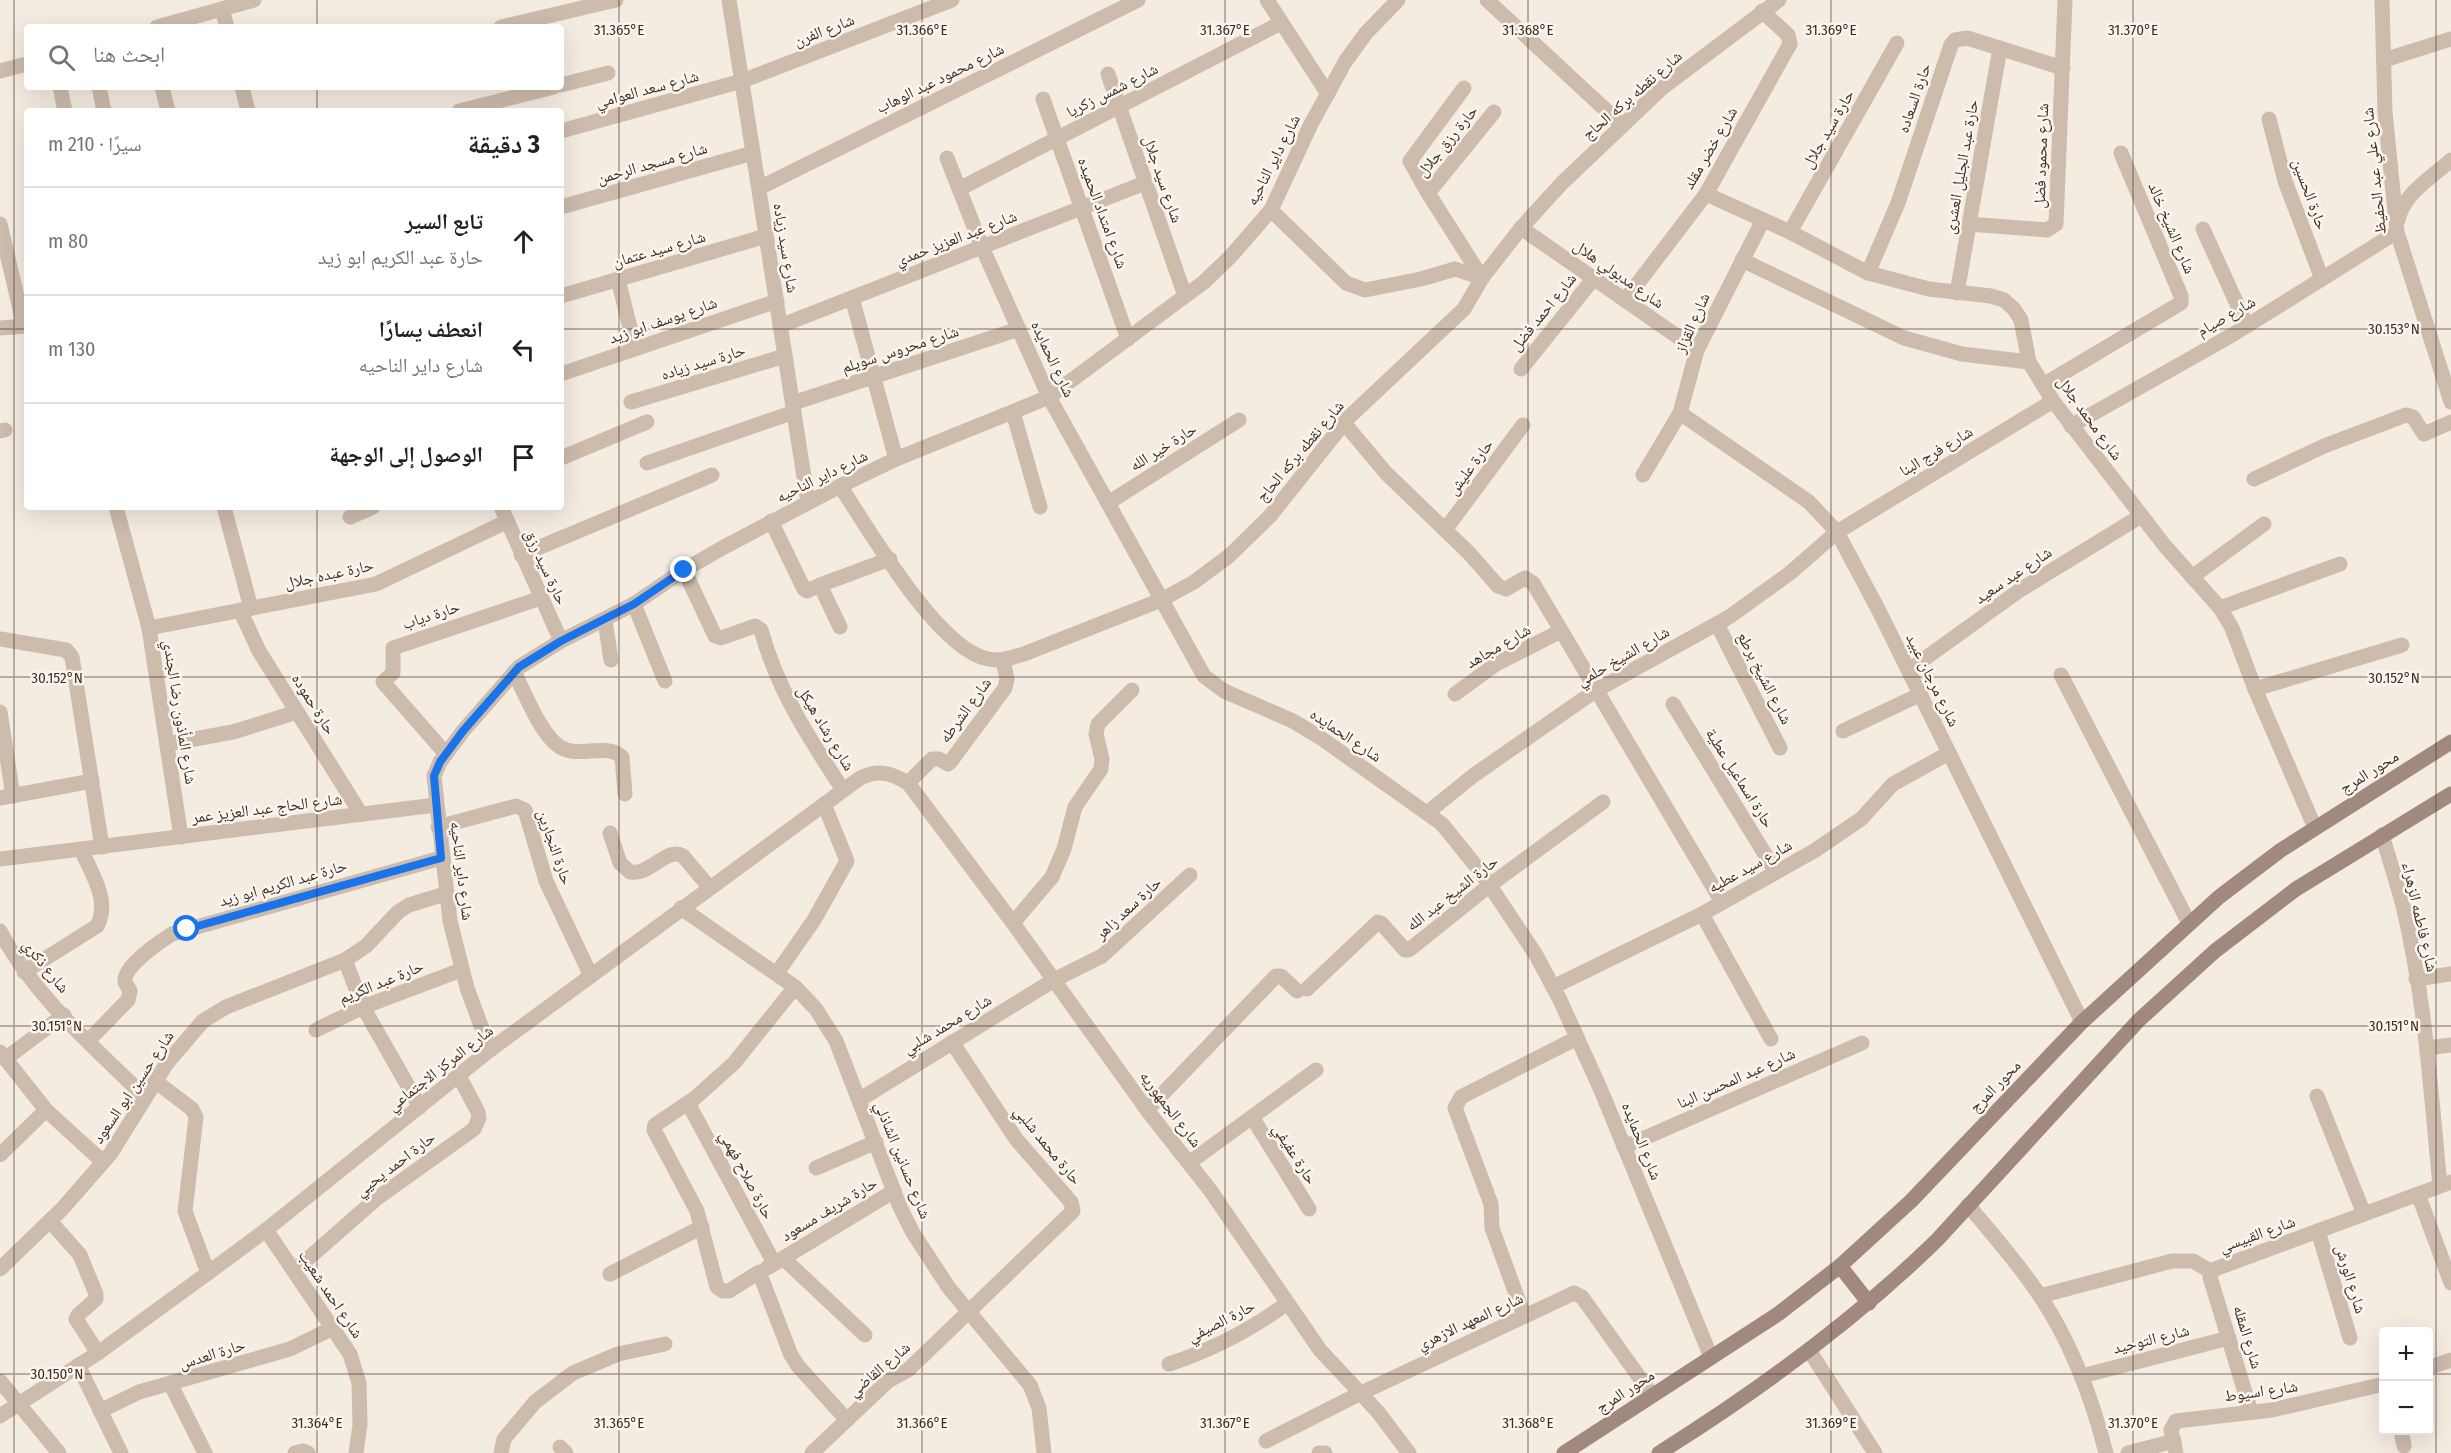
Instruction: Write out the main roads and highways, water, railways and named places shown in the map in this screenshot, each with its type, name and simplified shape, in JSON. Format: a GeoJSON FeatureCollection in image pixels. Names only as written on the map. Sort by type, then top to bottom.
{"type":"FeatureCollection","features":[{"type":"Feature","properties":{"kind":"main road","name":"محور المرج"},"geometry":{"type":"LineString","coordinates":[[1564,1453],[1778,1314],[1840,1266],[1911,1201],[2082,1022],[2188,923],[2249,873],[2315,828],[2451,742]]}},
{"type":"Feature","properties":{"kind":"main road"},"geometry":{"type":"LineString","coordinates":[[1659,1453],[1756,1389],[1809,1350],[1904,1272],[2139,1020],[2230,938],[2296,889],[2451,794]]}},
{"type":"Feature","properties":{"kind":"main road"},"geometry":{"type":"LineString","coordinates":[[1840,1266],[1869,1303]]}}]}
